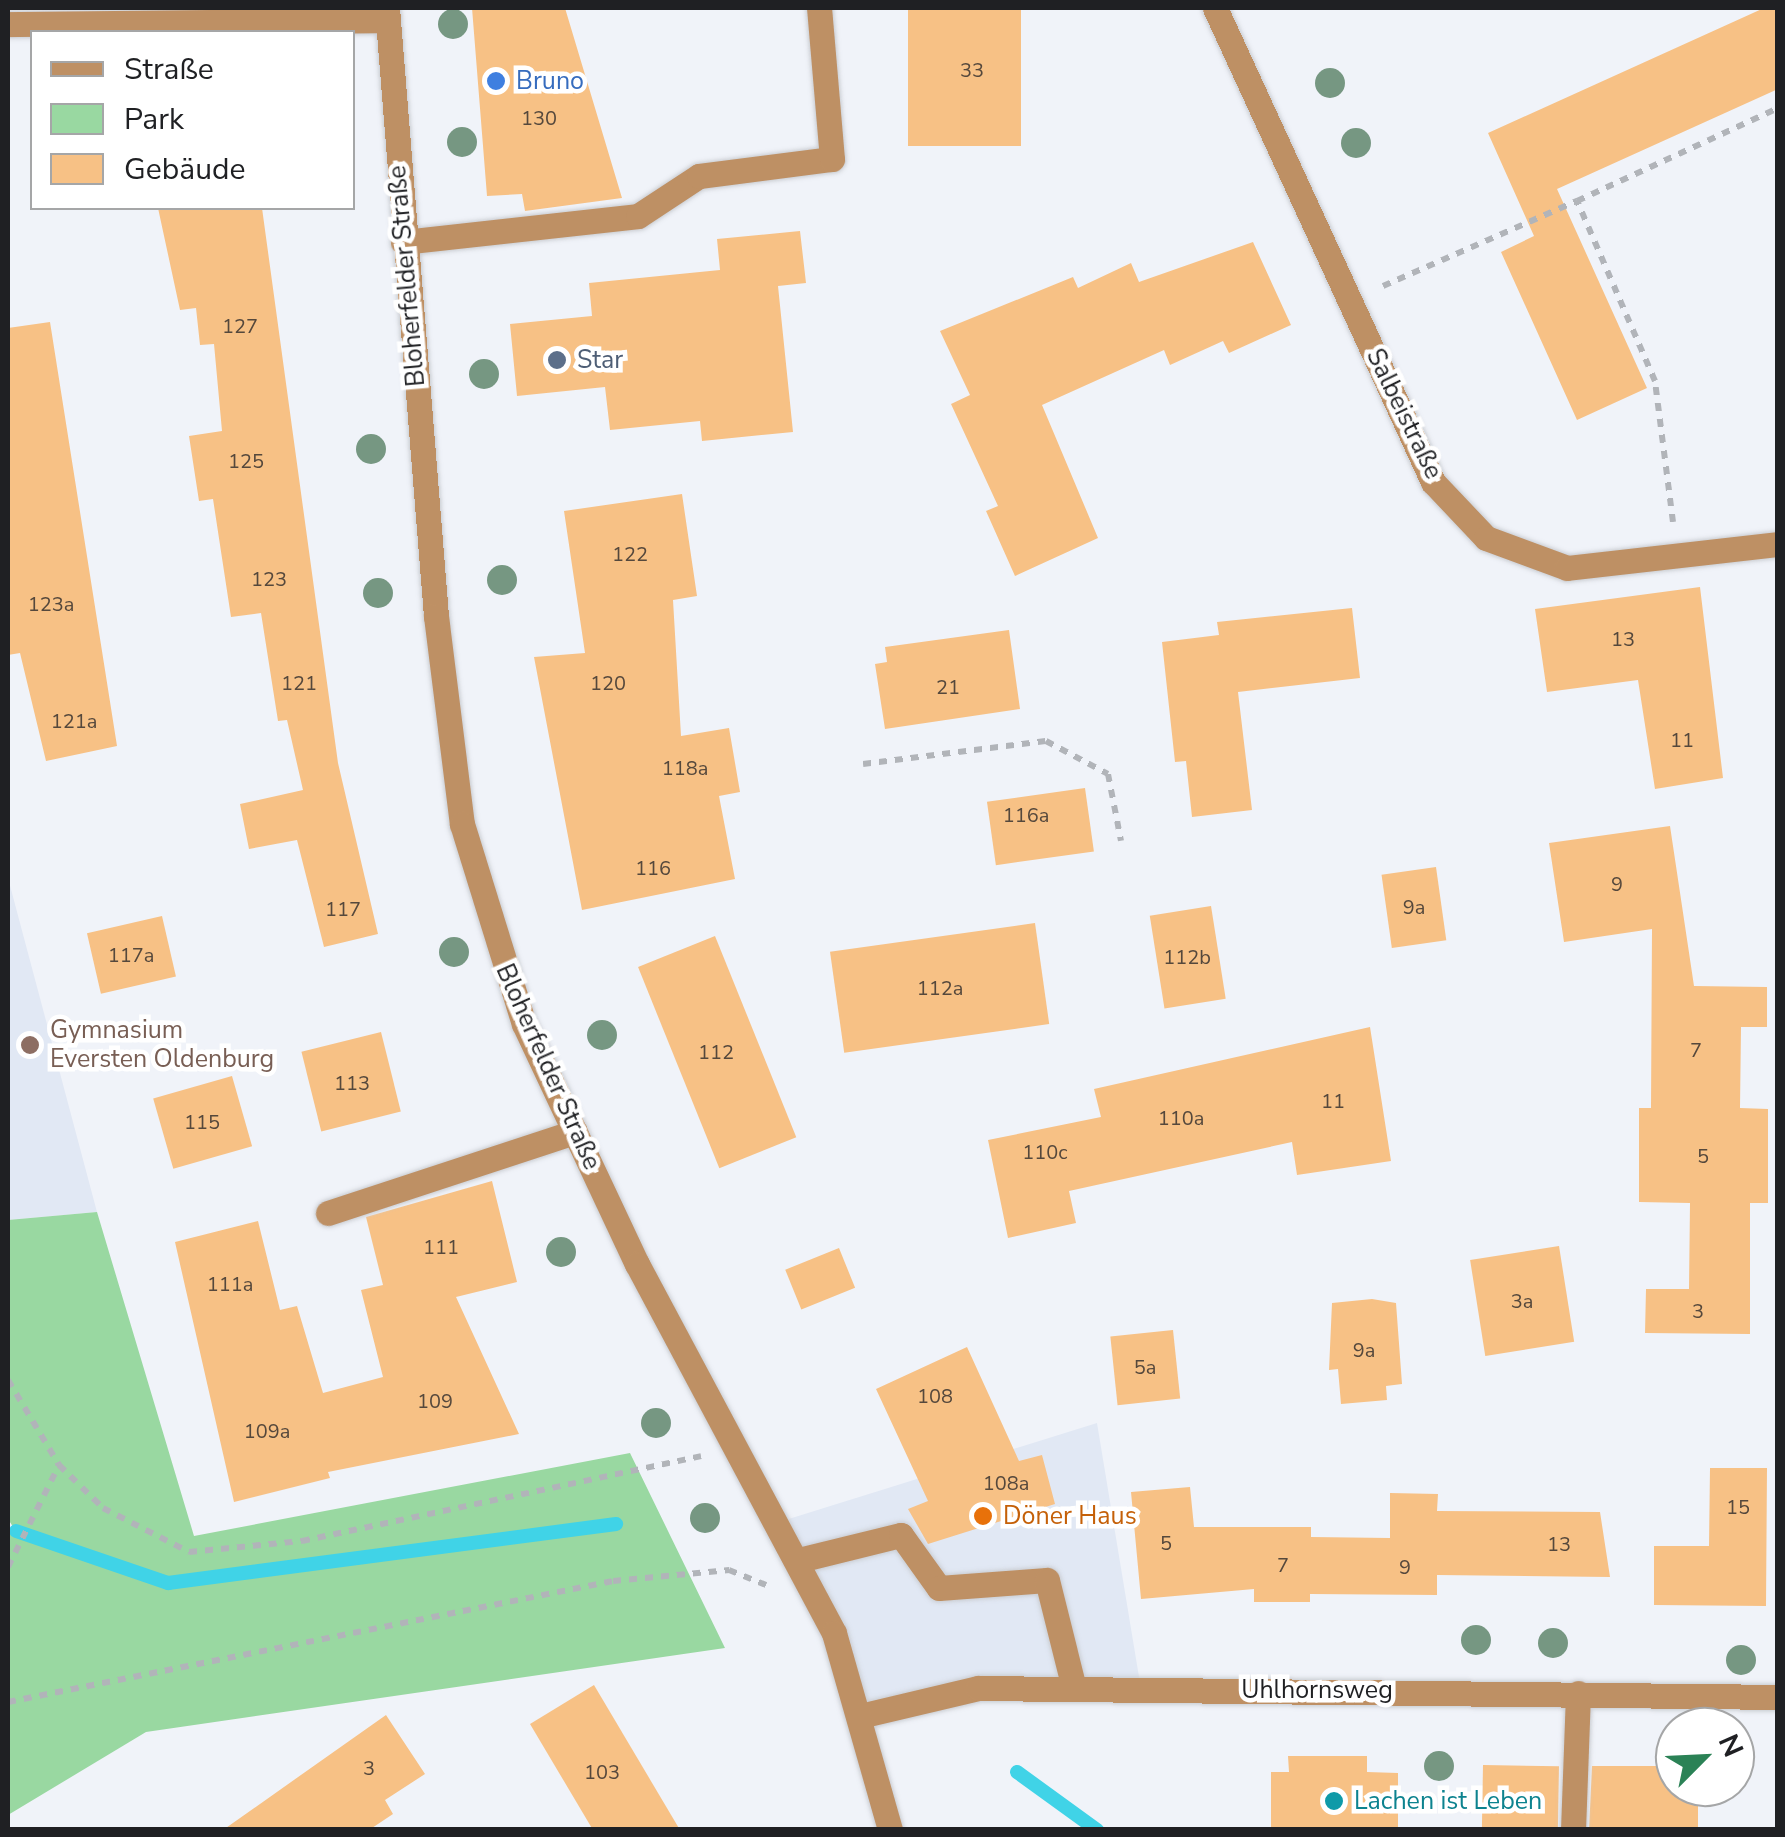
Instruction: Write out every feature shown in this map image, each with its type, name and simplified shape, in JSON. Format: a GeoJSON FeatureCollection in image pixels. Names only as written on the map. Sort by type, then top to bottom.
{"type":"FeatureCollection","features":[{"type":"Feature","properties":{"kind":"street"},"geometry":{"type":"LineString","coordinates":[[403,242],[638,216],[699,176],[832,159],[818,8]]}},
{"type":"Feature","properties":{"kind":"street","name":"Salbeistraße"},"geometry":{"type":"LineString","coordinates":[[1215,8],[1433,482],[1486,538],[1567,568],[1678,561],[1778,544]]}},
{"type":"Feature","properties":{"kind":"street"},"geometry":{"type":"LineString","coordinates":[[8,24],[388,14]]}},
{"type":"Feature","properties":{"kind":"street","name":"Bloherfelder Straße"},"geometry":{"type":"LineString","coordinates":[[388,14],[403,242],[462,824],[518,1006],[576,1132],[799,1560],[860,1716],[890,1830]]}},
{"type":"Feature","properties":{"kind":"street"},"geometry":{"type":"LineString","coordinates":[[328,1213],[576,1132]]}},
{"type":"Feature","properties":{"kind":"street"},"geometry":{"type":"LineString","coordinates":[[799,1560],[901,1535],[940,1588],[1046,1580],[1074,1688]]}},
{"type":"Feature","properties":{"kind":"street","name":"Uhlhornsweg"},"geometry":{"type":"LineString","coordinates":[[860,1716],[978,1688],[1778,1696]]}},
{"type":"Feature","properties":{"kind":"street"},"geometry":{"type":"LineString","coordinates":[[1574,1830],[1578,1693]]}},
{"type":"Feature","properties":{"kind":"path"},"geometry":{"type":"LineString","coordinates":[[1350,301],[1778,108]]}},
{"type":"Feature","properties":{"kind":"path"},"geometry":{"type":"LineString","coordinates":[[1577,200],[1655,382],[1678,561]]}},
{"type":"Feature","properties":{"kind":"path"},"geometry":{"type":"LineString","coordinates":[[862,764],[1046,741],[1108,774],[1120,840]]}},
{"type":"Feature","properties":{"kind":"path"},"geometry":{"type":"LineString","coordinates":[[8,1380],[59,1465],[103,1508],[190,1552],[302,1541],[673,1464]]}},
{"type":"Feature","properties":{"kind":"path"},"geometry":{"type":"LineString","coordinates":[[9,1565],[59,1465]]}},
{"type":"Feature","properties":{"kind":"path"},"geometry":{"type":"LineString","coordinates":[[8,1702],[614,1581],[729,1570]]}},
{"type":"Feature","properties":{"kind":"shaded area","name":"Gymnasium Eversten Oldenburg"},"geometry":{"type":"Polygon","coordinates":[[[8,878],[97,1212],[8,1220],[8,878]]]}},
{"type":"Feature","properties":{"kind":"shaded area"},"geometry":{"type":"Polygon","coordinates":[[[1097,1423],[1141,1689],[978,1688],[860,1716],[779,1522],[1097,1423]]]}},
{"type":"Feature","properties":{"kind":"green space"},"geometry":{"type":"Polygon","coordinates":[[[97,1212],[194,1536],[630,1453],[725,1648],[146,1732],[8,1815],[8,1529],[15,1530],[8,1519],[8,1220],[97,1212]]]}},
{"type":"Feature","properties":{"kind":"building"},"geometry":{"type":"Polygon","coordinates":[[[472,8],[565,8],[622,198],[525,211],[522,194],[487,196],[472,8]]]}},
{"type":"Feature","properties":{"kind":"building"},"geometry":{"type":"Polygon","coordinates":[[[908,8],[1021,8],[1021,146],[908,146],[908,8]]]}},
{"type":"Feature","properties":{"kind":"building"},"geometry":{"type":"Polygon","coordinates":[[[1764,8],[1778,8],[1778,89],[1557,189],[1647,388],[1577,420],[1501,252],[1534,236],[1488,133],[1764,8]]]}},
{"type":"Feature","properties":{"kind":"building"},"geometry":{"type":"Polygon","coordinates":[[[158,210],[262,210],[338,763],[378,934],[324,947],[297,840],[249,849],[240,804],[303,790],[287,720],[278,721],[261,613],[231,617],[213,499],[199,501],[189,436],[222,431],[214,344],[200,345],[196,308],[180,310],[158,210]]]}},
{"type":"Feature","properties":{"kind":"building"},"geometry":{"type":"Polygon","coordinates":[[[800,231],[806,283],[778,286],[793,432],[702,441],[700,421],[610,430],[605,387],[517,396],[510,324],[592,316],[589,283],[720,270],[717,239],[800,231]]]}},
{"type":"Feature","properties":{"kind":"building"},"geometry":{"type":"Polygon","coordinates":[[[1253,242],[1291,325],[1229,353],[1223,341],[1170,365],[1164,350],[1042,405],[1098,538],[1015,576],[986,511],[998,506],[951,404],[970,395],[940,331],[1073,277],[1078,288],[1131,263],[1139,282],[1253,242]]]}},
{"type":"Feature","properties":{"kind":"building"},"geometry":{"type":"Polygon","coordinates":[[[50,322],[117,746],[46,761],[20,653],[8,655],[8,328],[50,322]]]}},
{"type":"Feature","properties":{"kind":"building"},"geometry":{"type":"Polygon","coordinates":[[[682,494],[697,596],[673,600],[681,736],[729,728],[740,792],[719,796],[735,879],[582,910],[534,657],[585,653],[564,511],[682,494]]]}},
{"type":"Feature","properties":{"kind":"building"},"geometry":{"type":"Polygon","coordinates":[[[1700,587],[1723,778],[1655,789],[1638,680],[1547,692],[1535,609],[1700,587]]]}},
{"type":"Feature","properties":{"kind":"building"},"geometry":{"type":"Polygon","coordinates":[[[1352,608],[1360,678],[1238,692],[1252,810],[1192,817],[1186,761],[1175,762],[1162,642],[1219,635],[1217,622],[1352,608]]]}},
{"type":"Feature","properties":{"kind":"building"},"geometry":{"type":"Polygon","coordinates":[[[1009,630],[1020,709],[885,729],[875,664],[887,662],[885,647],[1009,630]]]}},
{"type":"Feature","properties":{"kind":"building"},"geometry":{"type":"Polygon","coordinates":[[[1085,788],[1094,851],[996,865],[987,802],[1085,788]]]}},
{"type":"Feature","properties":{"kind":"building"},"geometry":{"type":"Polygon","coordinates":[[[1670,826],[1694,986],[1767,987],[1767,1027],[1741,1027],[1740,1108],[1768,1109],[1768,1203],[1750,1203],[1750,1334],[1645,1333],[1646,1289],[1689,1289],[1690,1203],[1639,1202],[1639,1108],[1651,1108],[1652,929],[1564,942],[1549,843],[1670,826]]]}},
{"type":"Feature","properties":{"kind":"building"},"geometry":{"type":"Polygon","coordinates":[[[1436,867],[1446,940],[1392,948],[1382,875],[1436,867]]]}},
{"type":"Feature","properties":{"kind":"building"},"geometry":{"type":"Polygon","coordinates":[[[1211,906],[1226,999],[1164,1009],[1150,916],[1211,906]]]}},
{"type":"Feature","properties":{"kind":"building"},"geometry":{"type":"Polygon","coordinates":[[[162,916],[176,976],[101,994],[87,933],[162,916]]]}},
{"type":"Feature","properties":{"kind":"building"},"geometry":{"type":"Polygon","coordinates":[[[1035,923],[1049,1024],[844,1053],[830,952],[1035,923]]]}},
{"type":"Feature","properties":{"kind":"building"},"geometry":{"type":"Polygon","coordinates":[[[715,936],[796,1137],[719,1168],[638,967],[715,936]]]}},
{"type":"Feature","properties":{"kind":"building"},"geometry":{"type":"Polygon","coordinates":[[[1370,1027],[1391,1161],[1297,1175],[1292,1142],[1069,1191],[1076,1223],[1008,1238],[988,1140],[1101,1117],[1094,1089],[1370,1027]]]}},
{"type":"Feature","properties":{"kind":"building"},"geometry":{"type":"Polygon","coordinates":[[[381,1032],[401,1112],[321,1131],[301,1052],[381,1032]]]}},
{"type":"Feature","properties":{"kind":"building"},"geometry":{"type":"Polygon","coordinates":[[[232,1076],[252,1146],[173,1169],[153,1099],[232,1076]]]}},
{"type":"Feature","properties":{"kind":"building"},"geometry":{"type":"Polygon","coordinates":[[[492,1181],[517,1282],[456,1297],[519,1434],[328,1472],[330,1478],[234,1502],[175,1242],[258,1221],[280,1310],[297,1306],[323,1393],[383,1377],[361,1290],[383,1285],[366,1217],[492,1181]]]}},
{"type":"Feature","properties":{"kind":"building"},"geometry":{"type":"Polygon","coordinates":[[[1559,1246],[1574,1342],[1485,1356],[1470,1260],[1559,1246]]]}},
{"type":"Feature","properties":{"kind":"building"},"geometry":{"type":"Polygon","coordinates":[[[839,1248],[855,1288],[801,1310],[785,1270],[839,1248]]]}},
{"type":"Feature","properties":{"kind":"building"},"geometry":{"type":"Polygon","coordinates":[[[1372,1299],[1396,1303],[1402,1384],[1386,1386],[1387,1400],[1341,1404],[1338,1369],[1329,1370],[1332,1303],[1372,1299]]]}},
{"type":"Feature","properties":{"kind":"building"},"geometry":{"type":"Polygon","coordinates":[[[1173,1330],[1180,1399],[1118,1405],[1110,1337],[1173,1330]]]}},
{"type":"Feature","properties":{"kind":"building"},"geometry":{"type":"Polygon","coordinates":[[[967,1347],[1019,1461],[1042,1455],[1055,1504],[928,1544],[908,1509],[928,1501],[876,1389],[967,1347]]]}},
{"type":"Feature","properties":{"kind":"building"},"geometry":{"type":"Polygon","coordinates":[[[1710,1468],[1767,1468],[1766,1606],[1654,1605],[1654,1546],[1709,1546],[1710,1468]]]}},
{"type":"Feature","properties":{"kind":"building"},"geometry":{"type":"Polygon","coordinates":[[[1190,1487],[1194,1527],[1311,1527],[1311,1537],[1390,1538],[1390,1493],[1438,1494],[1437,1511],[1600,1512],[1610,1577],[1437,1575],[1437,1595],[1310,1594],[1310,1602],[1254,1602],[1254,1589],[1141,1599],[1131,1492],[1190,1487]]]}},
{"type":"Feature","properties":{"kind":"building"},"geometry":{"type":"Polygon","coordinates":[[[594,1685],[680,1830],[593,1830],[530,1724],[594,1685]]]}},
{"type":"Feature","properties":{"kind":"building"},"geometry":{"type":"Polygon","coordinates":[[[386,1715],[425,1774],[385,1800],[393,1814],[369,1830],[223,1830],[386,1715]]]}},
{"type":"Feature","properties":{"kind":"building","name":"Lachen ist Leben"},"geometry":{"type":"Polygon","coordinates":[[[1288,1756],[1367,1756],[1367,1772],[1398,1773],[1398,1830],[1271,1830],[1271,1772],[1289,1772],[1288,1756]]]}},
{"type":"Feature","properties":{"kind":"building"},"geometry":{"type":"Polygon","coordinates":[[[1483,1765],[1559,1766],[1558,1830],[1482,1830],[1483,1765]]]}},
{"type":"Feature","properties":{"kind":"building"},"geometry":{"type":"Polygon","coordinates":[[[1592,1766],[1655,1766],[1655,1807],[1698,1807],[1698,1830],[1589,1830],[1592,1766]]]}},
{"type":"Feature","properties":{"kind":"waterway"},"geometry":{"type":"LineString","coordinates":[[16,1531],[168,1583],[616,1524]]}},
{"type":"Feature","properties":{"kind":"waterway"},"geometry":{"type":"LineString","coordinates":[[1017,1772],[1097,1830]]}},
{"type":"Feature","properties":{"kind":"place","name":"Bruno"},"geometry":{"type":"Point","coordinates":[496,81]}},
{"type":"Feature","properties":{"kind":"place","name":"Star"},"geometry":{"type":"Point","coordinates":[557,360]}},
{"type":"Feature","properties":{"kind":"place","name":"Gymnasium Eversten Oldenburg"},"geometry":{"type":"Point","coordinates":[30,1045]}},
{"type":"Feature","properties":{"kind":"place","name":"Döner Haus"},"geometry":{"type":"Point","coordinates":[983,1516]}},
{"type":"Feature","properties":{"kind":"place","name":"Lachen ist Leben"},"geometry":{"type":"Point","coordinates":[1334,1801]}}]}
